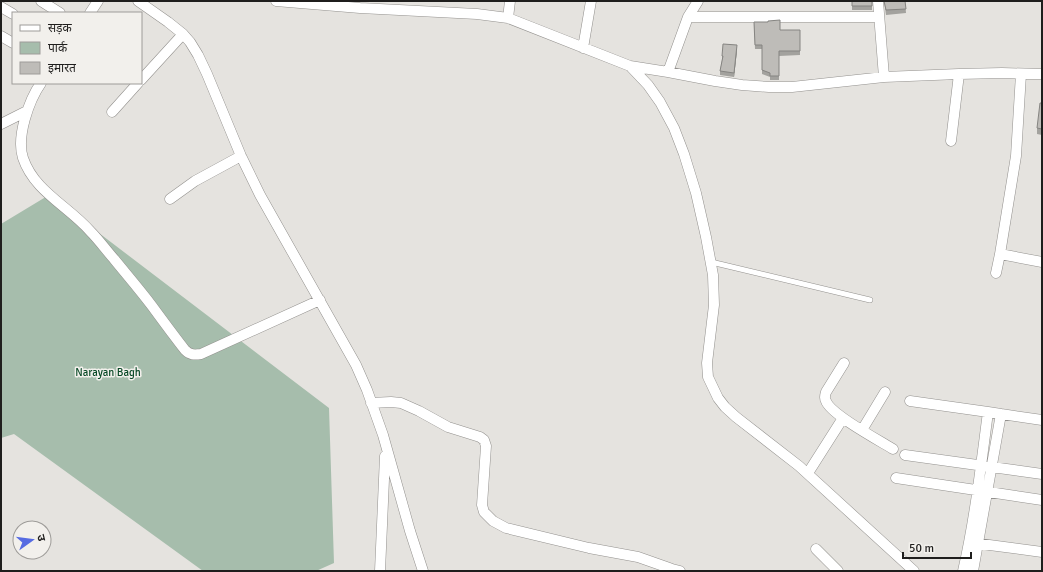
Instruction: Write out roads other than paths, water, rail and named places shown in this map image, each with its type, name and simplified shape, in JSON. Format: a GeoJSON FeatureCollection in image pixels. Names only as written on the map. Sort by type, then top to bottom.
{"type":"FeatureCollection","features":[{"type":"Feature","properties":{"kind":"street"},"geometry":{"type":"LineString","coordinates":[[41,1],[58,12]]}},
{"type":"Feature","properties":{"kind":"street"},"geometry":{"type":"LineString","coordinates":[[91,12],[98,1]]}},
{"type":"Feature","properties":{"kind":"street"},"geometry":{"type":"LineString","coordinates":[[138,1],[183,34],[194,48],[241,156],[269,213],[356,365],[383,434],[408,524],[424,571]]}},
{"type":"Feature","properties":{"kind":"street"},"geometry":{"type":"LineString","coordinates":[[276,1],[360,8],[477,14],[508,18],[630,66],[742,85],[792,87],[884,77],[958,74],[1042,74]]}},
{"type":"Feature","properties":{"kind":"street"},"geometry":{"type":"LineString","coordinates":[[508,18],[510,1]]}},
{"type":"Feature","properties":{"kind":"street"},"geometry":{"type":"LineString","coordinates":[[584,48],[591,1]]}},
{"type":"Feature","properties":{"kind":"street"},"geometry":{"type":"LineString","coordinates":[[668,72],[688,17],[698,1]]}},
{"type":"Feature","properties":{"kind":"street"},"geometry":{"type":"LineString","coordinates":[[878,1],[884,77]]}},
{"type":"Feature","properties":{"kind":"street"},"geometry":{"type":"LineString","coordinates":[[1,7],[12,13]]}},
{"type":"Feature","properties":{"kind":"street"},"geometry":{"type":"LineString","coordinates":[[688,17],[879,17]]}},
{"type":"Feature","properties":{"kind":"street"},"geometry":{"type":"LineString","coordinates":[[142,79],[183,34]]}},
{"type":"Feature","properties":{"kind":"street"},"geometry":{"type":"LineString","coordinates":[[1,36],[12,42]]}},
{"type":"Feature","properties":{"kind":"street"},"geometry":{"type":"LineString","coordinates":[[630,66],[648,85],[660,102],[674,128],[696,193],[713,275],[714,305],[707,363],[708,377],[718,398],[736,417],[808,473],[914,571]]}},
{"type":"Feature","properties":{"kind":"street"},"geometry":{"type":"LineString","coordinates":[[951,142],[958,74]]}},
{"type":"Feature","properties":{"kind":"street"},"geometry":{"type":"LineString","coordinates":[[996,273],[1016,156],[1021,74]]}},
{"type":"Feature","properties":{"kind":"street"},"geometry":{"type":"LineString","coordinates":[[40,84],[33,96],[27,111],[23,128],[21,151],[25,163],[40,187],[91,231],[152,305],[189,354],[201,354],[320,300]]}},
{"type":"Feature","properties":{"kind":"street"},"geometry":{"type":"LineString","coordinates":[[112,112],[137,84]]}},
{"type":"Feature","properties":{"kind":"street"},"geometry":{"type":"LineString","coordinates":[[1,124],[27,111]]}},
{"type":"Feature","properties":{"kind":"street"},"geometry":{"type":"LineString","coordinates":[[170,199],[195,181],[241,156]]}},
{"type":"Feature","properties":{"kind":"street"},"geometry":{"type":"LineString","coordinates":[[1000,254],[1042,262]]}},
{"type":"Feature","properties":{"kind":"street"},"geometry":{"type":"LineString","coordinates":[[844,363],[826,392],[826,402],[829,407],[843,418],[893,449]]}},
{"type":"Feature","properties":{"kind":"street"},"geometry":{"type":"LineString","coordinates":[[862,430],[885,392]]}},
{"type":"Feature","properties":{"kind":"street"},"geometry":{"type":"LineString","coordinates":[[910,400],[1042,420]]}},
{"type":"Feature","properties":{"kind":"street"},"geometry":{"type":"LineString","coordinates":[[372,403],[401,403],[442,424],[480,437],[484,440],[486,446],[482,506],[484,512],[493,521],[506,528],[589,548],[638,557],[680,571]]}},
{"type":"Feature","properties":{"kind":"street"},"geometry":{"type":"LineString","coordinates":[[974,571],[977,491],[988,412]]}},
{"type":"Feature","properties":{"kind":"street"},"geometry":{"type":"LineString","coordinates":[[963,571],[974,543],[988,492],[1002,414]]}},
{"type":"Feature","properties":{"kind":"street"},"geometry":{"type":"LineString","coordinates":[[808,473],[843,418]]}},
{"type":"Feature","properties":{"kind":"street"},"geometry":{"type":"LineString","coordinates":[[380,571],[386,446]]}},
{"type":"Feature","properties":{"kind":"street"},"geometry":{"type":"LineString","coordinates":[[905,455],[1042,474]]}},
{"type":"Feature","properties":{"kind":"street"},"geometry":{"type":"LineString","coordinates":[[896,478],[1042,500]]}},
{"type":"Feature","properties":{"kind":"street"},"geometry":{"type":"LineString","coordinates":[[974,543],[1042,552]]}},
{"type":"Feature","properties":{"kind":"street"},"geometry":{"type":"LineString","coordinates":[[816,549],[838,571]]}},
{"type":"Feature","properties":{"kind":"lane"},"geometry":{"type":"LineString","coordinates":[[711,262],[870,300]]}},
{"type":"Feature","properties":{"kind":"park label","name":"Narayan Bagh"},"geometry":{"type":"Point","coordinates":[108,372]}}]}
